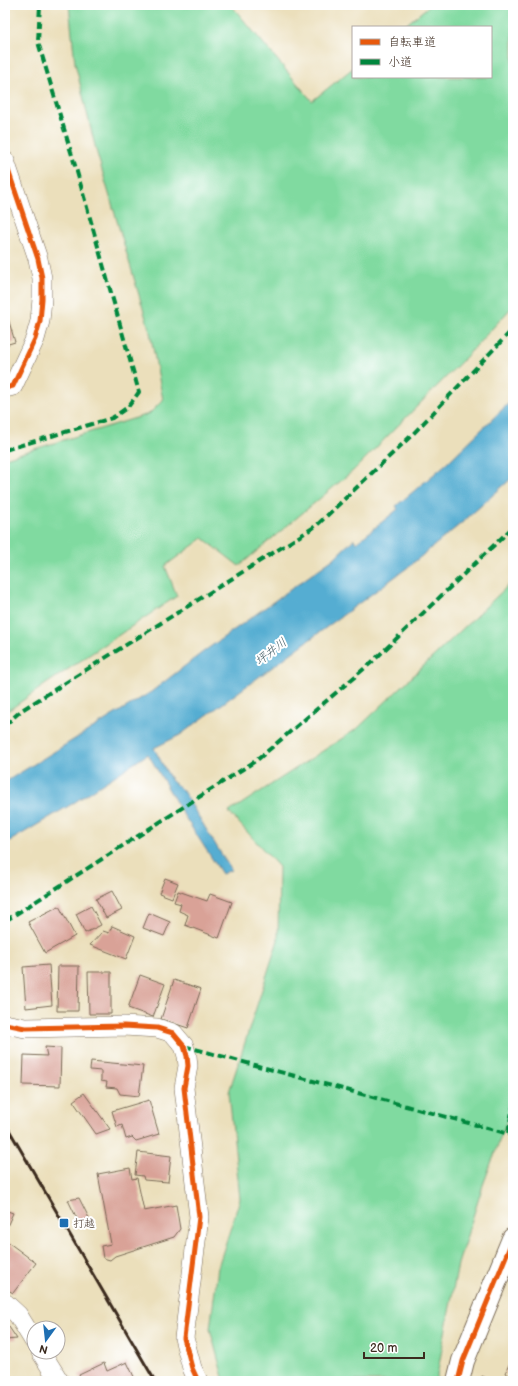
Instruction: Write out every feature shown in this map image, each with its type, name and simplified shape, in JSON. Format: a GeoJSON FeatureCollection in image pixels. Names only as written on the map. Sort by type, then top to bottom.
{"type":"FeatureCollection","features":[{"type":"Feature","properties":{"kind":"street"},"geometry":{"type":"LineString","coordinates":[[5,161],[38,258],[42,278],[42,299],[40,321],[35,339],[13,386],[5,388]]}},
{"type":"Feature","properties":{"kind":"street"},"geometry":{"type":"LineString","coordinates":[[5,1024],[25,1028],[124,1026],[157,1028],[173,1033],[184,1046],[188,1056],[188,1066],[184,1088],[199,1217],[184,1338],[192,1368],[198,1381]]}},
{"type":"Feature","properties":{"kind":"street"},"geometry":{"type":"LineString","coordinates":[[458,1381],[463,1361],[513,1239]]}},
{"type":"Feature","properties":{"kind":"street"},"geometry":{"type":"LineString","coordinates":[[5,1303],[18,1315],[26,1328]]}},
{"type":"Feature","properties":{"kind":"street"},"geometry":{"type":"LineString","coordinates":[[46,1360],[59,1381]]}},
{"type":"Feature","properties":{"kind":"green space"},"geometry":{"type":"Polygon","coordinates":[[[69,5],[231,5],[312,101],[352,69],[352,78],[492,78],[492,26],[404,26],[430,5],[513,5],[513,306],[464,359],[354,470],[239,566],[203,538],[165,566],[177,596],[5,713],[5,458],[149,414],[163,400],[150,332],[96,150],[75,63],[69,5]]]}},
{"type":"Feature","properties":{"kind":"green space"},"geometry":{"type":"Polygon","coordinates":[[[513,581],[513,1104],[483,1185],[458,1264],[436,1381],[224,1381],[210,1329],[218,1267],[240,1199],[229,1092],[278,940],[279,867],[229,812],[358,728],[513,581]]]}},
{"type":"Feature","properties":{"kind":"water","name":"坪井川"},"geometry":{"type":"Polygon","coordinates":[[[513,399],[513,477],[464,521],[407,568],[180,735],[154,748],[171,780],[183,791],[231,870],[222,874],[183,814],[148,754],[72,804],[5,844],[5,782],[151,692],[203,652],[333,559],[354,539],[356,543],[398,509],[396,506],[446,464],[513,399]]]}},
{"type":"Feature","properties":{"kind":"building"},"geometry":{"type":"Polygon","coordinates":[[[5,308],[15,342],[5,345],[5,308]]]}},
{"type":"Feature","properties":{"kind":"building"},"geometry":{"type":"Polygon","coordinates":[[[165,878],[178,883],[172,898],[159,893],[165,878]]]}},
{"type":"Feature","properties":{"kind":"building"},"geometry":{"type":"Polygon","coordinates":[[[112,891],[122,910],[106,918],[96,899],[112,891]]]}},
{"type":"Feature","properties":{"kind":"building"},"geometry":{"type":"Polygon","coordinates":[[[178,891],[207,901],[210,894],[232,902],[219,938],[185,925],[188,915],[179,911],[181,904],[174,902],[178,891]]]}},
{"type":"Feature","properties":{"kind":"building"},"geometry":{"type":"Polygon","coordinates":[[[59,906],[75,936],[45,953],[28,922],[59,906]]]}},
{"type":"Feature","properties":{"kind":"building"},"geometry":{"type":"Polygon","coordinates":[[[91,906],[101,925],[85,933],[76,914],[91,906]]]}},
{"type":"Feature","properties":{"kind":"building"},"geometry":{"type":"Polygon","coordinates":[[[149,913],[170,922],[164,936],[143,928],[149,913]]]}},
{"type":"Feature","properties":{"kind":"building"},"geometry":{"type":"Polygon","coordinates":[[[112,926],[135,936],[126,959],[90,945],[103,931],[109,933],[112,926]]]}},
{"type":"Feature","properties":{"kind":"building"},"geometry":{"type":"Polygon","coordinates":[[[49,965],[52,1005],[26,1008],[23,967],[49,965]]]}},
{"type":"Feature","properties":{"kind":"building"},"geometry":{"type":"Polygon","coordinates":[[[58,966],[79,966],[78,1011],[57,1011],[58,966]]]}},
{"type":"Feature","properties":{"kind":"building"},"geometry":{"type":"Polygon","coordinates":[[[88,972],[111,972],[111,1014],[89,1014],[88,972]]]}},
{"type":"Feature","properties":{"kind":"building"},"geometry":{"type":"Polygon","coordinates":[[[140,975],[165,984],[153,1017],[128,1008],[140,975]]]}},
{"type":"Feature","properties":{"kind":"building"},"geometry":{"type":"Polygon","coordinates":[[[174,980],[201,989],[188,1028],[161,1019],[174,980]]]}},
{"type":"Feature","properties":{"kind":"building"},"geometry":{"type":"Polygon","coordinates":[[[45,1047],[61,1048],[60,1086],[23,1085],[24,1055],[47,1056],[45,1047]]]}},
{"type":"Feature","properties":{"kind":"building"},"geometry":{"type":"Polygon","coordinates":[[[91,1061],[143,1066],[139,1096],[120,1094],[117,1088],[106,1087],[107,1082],[101,1081],[101,1071],[90,1070],[91,1061]]]}},
{"type":"Feature","properties":{"kind":"building"},"geometry":{"type":"Polygon","coordinates":[[[84,1093],[110,1129],[96,1134],[73,1101],[84,1093]]]}},
{"type":"Feature","properties":{"kind":"building"},"geometry":{"type":"Polygon","coordinates":[[[149,1100],[159,1134],[136,1141],[132,1137],[126,1139],[122,1125],[117,1127],[112,1111],[149,1100]]]}},
{"type":"Feature","properties":{"kind":"building"},"geometry":{"type":"Polygon","coordinates":[[[138,1152],[171,1156],[168,1182],[144,1180],[143,1176],[135,1175],[138,1152]]]}},
{"type":"Feature","properties":{"kind":"building"},"geometry":{"type":"Polygon","coordinates":[[[130,1168],[132,1179],[137,1178],[144,1211],[176,1205],[180,1229],[174,1237],[115,1256],[110,1260],[103,1258],[101,1246],[111,1244],[98,1174],[130,1168]]]}},
{"type":"Feature","properties":{"kind":"building"},"geometry":{"type":"Polygon","coordinates":[[[79,1198],[91,1222],[81,1227],[68,1200],[79,1198]]]}},
{"type":"Feature","properties":{"kind":"building"},"geometry":{"type":"Polygon","coordinates":[[[5,1210],[13,1213],[5,1231],[5,1210]]]}},
{"type":"Feature","properties":{"kind":"building"},"geometry":{"type":"Polygon","coordinates":[[[5,1240],[36,1263],[13,1293],[5,1288],[5,1240]]]}},
{"type":"Feature","properties":{"kind":"building"},"geometry":{"type":"Polygon","coordinates":[[[5,1321],[17,1339],[5,1340],[5,1321]]]}},
{"type":"Feature","properties":{"kind":"building"},"geometry":{"type":"Polygon","coordinates":[[[513,1356],[513,1377],[505,1373],[513,1356]]]}},
{"type":"Feature","properties":{"kind":"building"},"geometry":{"type":"Polygon","coordinates":[[[127,1362],[136,1381],[82,1381],[79,1375],[104,1363],[107,1371],[127,1362]]]}},
{"type":"Feature","properties":{"kind":"building"},"geometry":{"type":"Polygon","coordinates":[[[482,1376],[493,1381],[479,1381],[482,1376]]]}},
{"type":"Feature","properties":{"kind":"railway"},"geometry":{"type":"LineString","coordinates":[[5,1123],[155,1381]]}},
{"type":"Feature","properties":{"kind":"marked path"},"geometry":{"type":"LineString","coordinates":[[5,450],[112,418],[128,407],[139,392],[77,172],[38,42],[40,5]]}},
{"type":"Feature","properties":{"kind":"marked path"},"geometry":{"type":"LineString","coordinates":[[5,725],[22,710],[316,526],[413,434],[513,329]]}},
{"type":"Feature","properties":{"kind":"marked path"},"geometry":{"type":"LineString","coordinates":[[5,921],[257,760],[372,662],[513,527]]}},
{"type":"Feature","properties":{"kind":"marked path"},"geometry":{"type":"LineString","coordinates":[[184,1046],[513,1135]]}},
{"type":"Feature","properties":{"kind":"marked path"},"geometry":{"type":"LineString","coordinates":[[508,1133],[513,1106]]}},
{"type":"Feature","properties":{"kind":"cycle path"},"geometry":{"type":"LineString","coordinates":[[5,161],[38,259],[42,278],[40,321],[35,339],[13,386],[5,388]]}},
{"type":"Feature","properties":{"kind":"cycle path"},"geometry":{"type":"LineString","coordinates":[[5,1024],[25,1028],[124,1026],[157,1028],[173,1033],[184,1046],[188,1066],[184,1088],[199,1217],[184,1338],[192,1368],[198,1381]]}},
{"type":"Feature","properties":{"kind":"cycle path"},"geometry":{"type":"LineString","coordinates":[[458,1381],[463,1361],[513,1239]]}},
{"type":"Feature","properties":{"kind":"place","name":"打越"},"geometry":{"type":"Point","coordinates":[64,1223]}}]}
